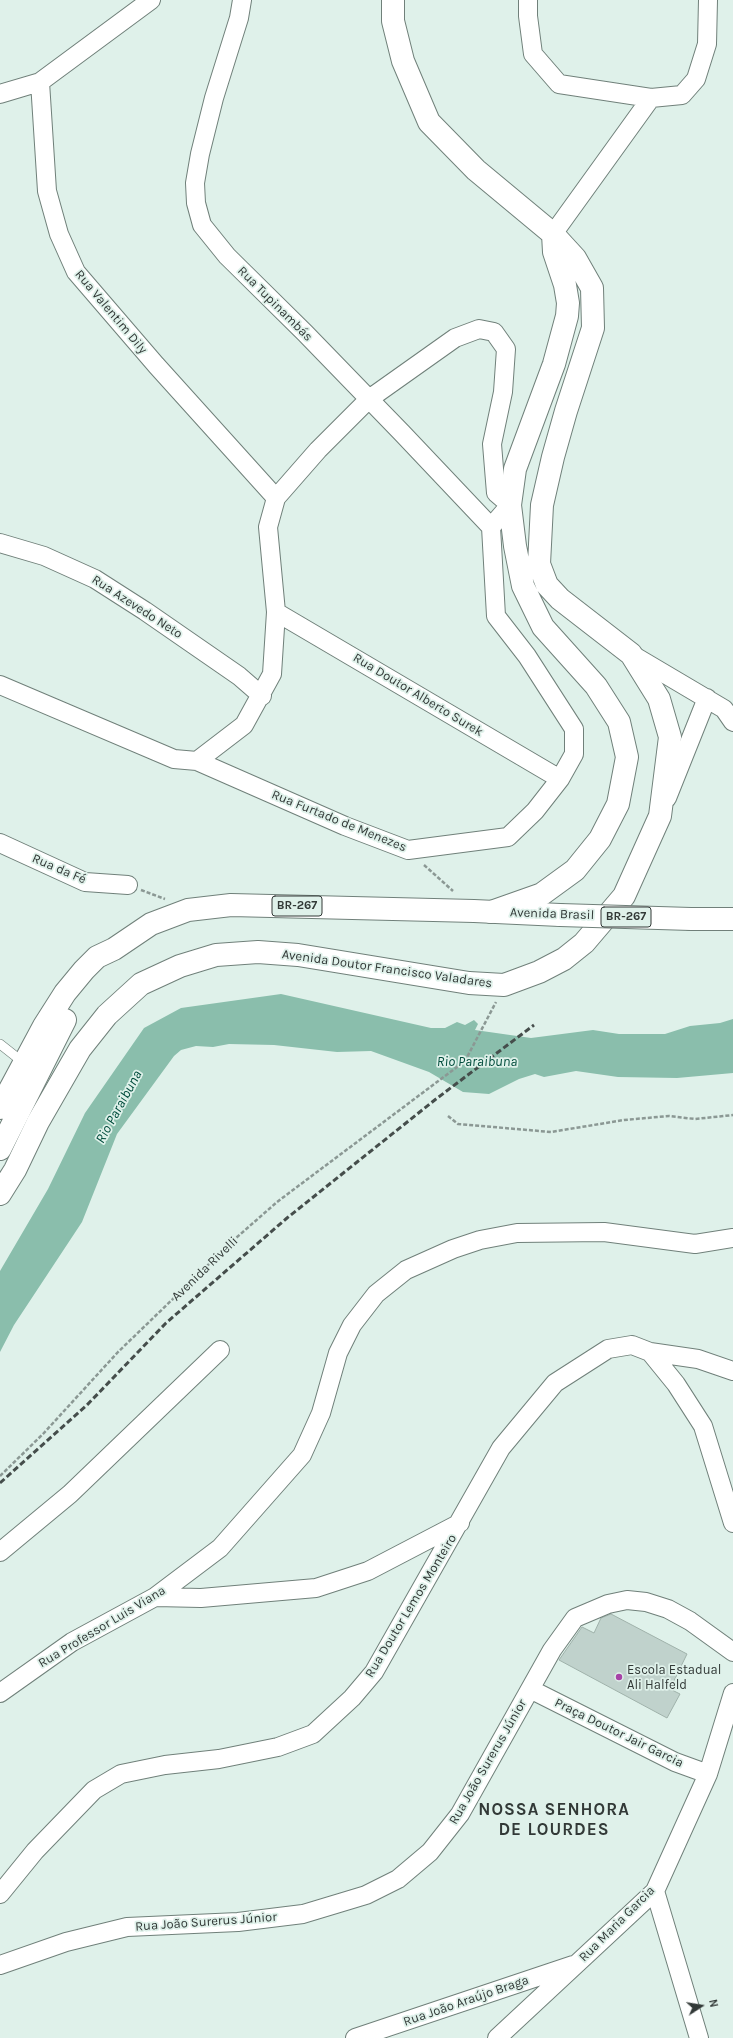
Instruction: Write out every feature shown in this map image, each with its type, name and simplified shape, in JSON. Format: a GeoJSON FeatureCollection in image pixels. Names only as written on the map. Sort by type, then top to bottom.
{"type":"FeatureCollection","features":[{"type":"Feature","properties":{"kind":"main road","name":"Avenida Doutor Francisco Valadares"},"geometry":{"type":"LineString","coordinates":[[0,1194],[15,1170],[38,1122],[80,1049],[107,1015],[141,984],[180,966],[216,955],[258,952],[298,955],[469,983],[504,985],[540,972],[564,959],[584,943],[624,896],[660,816],[670,737],[659,699],[631,654],[560,599],[548,585],[539,564],[542,504],[561,429],[593,328],[592,288],[575,258],[553,234],[476,170],[429,122],[403,61],[393,21],[393,0]]}},
{"type":"Feature","properties":{"kind":"main road"},"geometry":{"type":"LineString","coordinates":[[482,911],[542,894],[575,870],[600,839],[618,804],[627,757],[619,722],[596,686],[543,627],[523,586],[514,546],[510,505],[515,469],[562,339],[568,303],[566,285],[554,252],[553,234]]}},
{"type":"Feature","properties":{"kind":"main road"},"geometry":{"type":"LineString","coordinates":[[545,389],[545,407],[554,423],[561,429]]}},
{"type":"Feature","properties":{"kind":"main road"},"geometry":{"type":"LineString","coordinates":[[510,505],[542,504]]}},
{"type":"Feature","properties":{"kind":"main road","name":"BR-267"},"geometry":{"type":"LineString","coordinates":[[0,1108],[44,1026],[75,982],[98,957],[114,949],[151,924],[188,910],[231,905],[482,911]]}},
{"type":"Feature","properties":{"kind":"main road","name":"Avenida Brasil"},"geometry":{"type":"LineString","coordinates":[[482,911],[560,915],[733,920]]}},
{"type":"Feature","properties":{"kind":"main road"},"geometry":{"type":"LineString","coordinates":[[0,1149],[62,1025],[75,1004],[107,968],[114,949]]}},
{"type":"Feature","properties":{"kind":"main road"},"geometry":{"type":"LineString","coordinates":[[24,1063],[32,1084]]}},
{"type":"Feature","properties":{"kind":"street"},"geometry":{"type":"LineString","coordinates":[[0,94],[40,82],[151,0]]}},
{"type":"Feature","properties":{"kind":"street","name":"Rua Tupinambás"},"geometry":{"type":"LineString","coordinates":[[242,0],[239,18],[214,98],[200,154],[195,183],[196,203],[202,225],[227,256],[369,399],[491,527]]}},
{"type":"Feature","properties":{"kind":"street"},"geometry":{"type":"LineString","coordinates":[[528,0],[532,54],[559,84],[651,98],[682,95],[696,79],[707,44],[708,0]]}},
{"type":"Feature","properties":{"kind":"street","name":"Rua Valentim Dily"},"geometry":{"type":"LineString","coordinates":[[40,82],[47,191],[59,234],[76,272],[156,365],[276,498]]}},
{"type":"Feature","properties":{"kind":"street"},"geometry":{"type":"LineString","coordinates":[[553,234],[651,98]]}},
{"type":"Feature","properties":{"kind":"street"},"geometry":{"type":"LineString","coordinates":[[197,761],[244,725],[262,696],[272,674],[276,612],[268,527],[276,498],[318,450],[369,399],[455,338],[479,329],[494,332],[506,349],[503,392],[492,444],[496,493],[510,505],[491,527]]}},
{"type":"Feature","properties":{"kind":"street","name":"Rua Furtado de Menezes"},"geometry":{"type":"LineString","coordinates":[[0,685],[174,759],[197,761],[338,823],[408,850],[508,837],[535,811],[560,779],[574,754],[574,729],[527,656],[496,616],[491,527]]}},
{"type":"Feature","properties":{"kind":"street","name":"Rua Azevedo Neto"},"geometry":{"type":"LineString","coordinates":[[0,543],[44,556],[95,579],[145,611],[239,676],[262,696]]}},
{"type":"Feature","properties":{"kind":"street","name":"Rua Doutor Alberto Surek"},"geometry":{"type":"LineString","coordinates":[[276,612],[560,779]]}},
{"type":"Feature","properties":{"kind":"street"},"geometry":{"type":"LineString","coordinates":[[631,654],[724,709],[733,722]]}},
{"type":"Feature","properties":{"kind":"street"},"geometry":{"type":"LineString","coordinates":[[660,816],[707,698]]}},
{"type":"Feature","properties":{"kind":"street","name":"Rua da Fé"},"geometry":{"type":"LineString","coordinates":[[0,843],[85,882],[128,885]]}},
{"type":"Feature","properties":{"kind":"street","name":"Rua Professor Luis Viana"},"geometry":{"type":"LineString","coordinates":[[0,1693],[72,1642],[155,1597],[220,1548],[302,1455],[321,1413],[338,1353],[352,1325],[376,1294],[406,1270],[453,1249],[480,1240],[517,1233],[604,1232],[695,1244],[733,1238]]}},
{"type":"Feature","properties":{"kind":"street","name":"Rua Doutor Lemos Monteiro"},"geometry":{"type":"LineString","coordinates":[[0,1894],[35,1851],[94,1790],[121,1774],[165,1765],[219,1759],[278,1748],[313,1734],[352,1698],[374,1672],[460,1523],[501,1448],[555,1383],[608,1349],[632,1345],[650,1352],[698,1359],[733,1371]]}},
{"type":"Feature","properties":{"kind":"street"},"geometry":{"type":"LineString","coordinates":[[0,1552],[70,1494],[220,1350]]}},
{"type":"Feature","properties":{"kind":"street"},"geometry":{"type":"LineString","coordinates":[[650,1352],[676,1384],[703,1426],[733,1523]]}},
{"type":"Feature","properties":{"kind":"street"},"geometry":{"type":"LineString","coordinates":[[155,1597],[201,1598],[316,1588],[368,1571],[460,1523]]}},
{"type":"Feature","properties":{"kind":"street","name":"Rua João Surerus Júnior"},"geometry":{"type":"LineString","coordinates":[[0,1965],[66,1942],[126,1927],[238,1922],[303,1914],[366,1895],[398,1879],[430,1852],[460,1814],[552,1650],[575,1618],[608,1604],[627,1600],[646,1602],[668,1609],[690,1621],[733,1652]]}},
{"type":"Feature","properties":{"kind":"street","name":"Praça Doutor Jair Garcia"},"geometry":{"type":"LineString","coordinates":[[530,1689],[675,1762],[708,1774]]}},
{"type":"Feature","properties":{"kind":"street","name":"Rua Maria Garcia"},"geometry":{"type":"LineString","coordinates":[[507,2034],[577,1963],[655,1891],[708,1774],[733,1693]]}},
{"type":"Feature","properties":{"kind":"street"},"geometry":{"type":"LineString","coordinates":[[655,1891],[699,2038]]}},
{"type":"Feature","properties":{"kind":"street","name":"Rua João Araújo Braga"},"geometry":{"type":"LineString","coordinates":[[354,2038],[577,1963]]}},
{"type":"Feature","properties":{"kind":"lane"},"geometry":{"type":"LineString","coordinates":[[0,1044],[24,1063]]}},
{"type":"Feature","properties":{"kind":"path"},"geometry":{"type":"LineString","coordinates":[[408,850],[482,911]]}},
{"type":"Feature","properties":{"kind":"path"},"geometry":{"type":"LineString","coordinates":[[128,885],[172,902],[188,910]]}},
{"type":"Feature","properties":{"kind":"path","name":"Avenida Rivelli"},"geometry":{"type":"LineString","coordinates":[[0,1476],[43,1434],[118,1352],[236,1238],[277,1202],[465,1061],[497,1001]]}},
{"type":"Feature","properties":{"kind":"path"},"geometry":{"type":"LineString","coordinates":[[448,1116],[458,1124],[551,1132],[624,1120],[669,1116],[695,1118],[733,1115]]}},
{"type":"Feature","properties":{"kind":"water","name":"Rio Paraibuna"},"geometry":{"type":"Polygon","coordinates":[[[281,994],[431,1028],[445,1028],[457,1022],[465,1025],[474,1020],[478,1024],[475,1030],[531,1038],[593,1030],[619,1034],[665,1034],[690,1026],[720,1023],[733,1019],[733,1073],[677,1078],[618,1077],[576,1071],[544,1077],[535,1074],[519,1079],[489,1094],[463,1092],[429,1072],[371,1051],[337,1052],[274,1045],[229,1044],[213,1047],[196,1046],[181,1050],[174,1056],[117,1134],[82,1222],[14,1325],[0,1352],[0,1271],[48,1189],[85,1113],[144,1028],[181,1008],[281,994]]]}},
{"type":"Feature","properties":{"kind":"building"},"geometry":{"type":"Polygon","coordinates":[[[611,1614],[687,1654],[670,1689],[680,1694],[667,1718],[559,1660],[582,1627],[594,1633],[601,1618],[611,1614]]]}},
{"type":"Feature","properties":{"kind":"railway"},"geometry":{"type":"LineString","coordinates":[[0,1483],[87,1405],[166,1323],[287,1218],[436,1099],[534,1025]]}},
{"type":"Feature","properties":{"kind":"place","name":"Escola Estadual Ali Halfeld"},"geometry":{"type":"Point","coordinates":[619,1677]}},
{"type":"Feature","properties":{"kind":"district","name":"NOSSA SENHORA DE LOURDES"},"geometry":{"type":"Point","coordinates":[554,1820]}}]}
